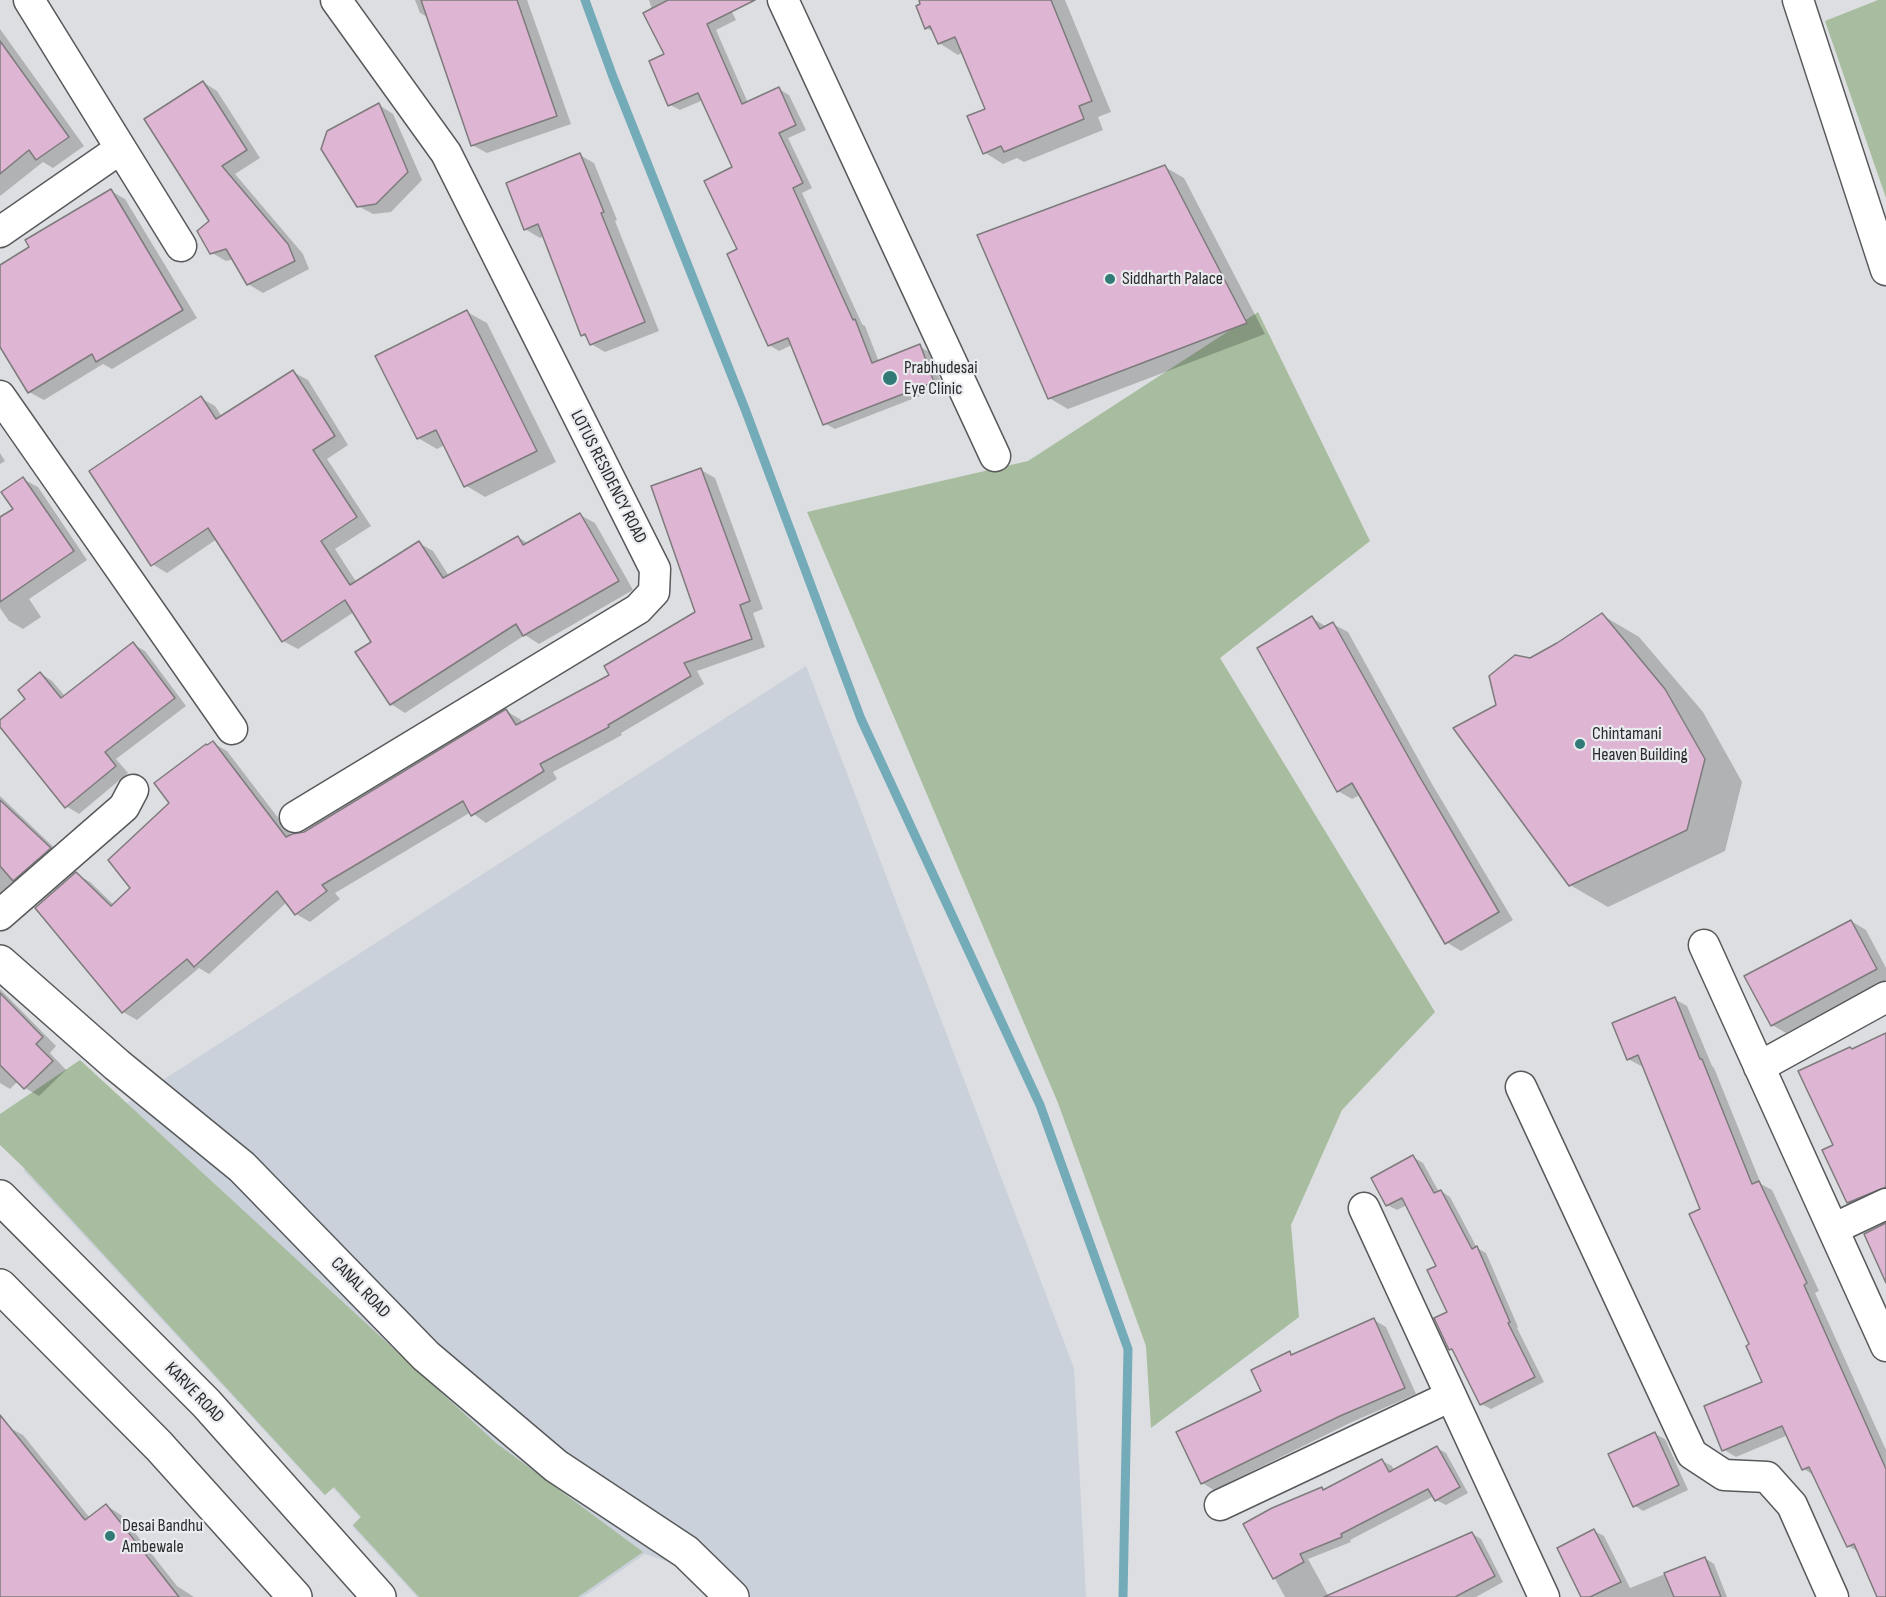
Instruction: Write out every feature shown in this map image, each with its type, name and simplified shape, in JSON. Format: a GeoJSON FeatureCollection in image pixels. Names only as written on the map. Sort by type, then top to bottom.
{"type":"FeatureCollection","features":[{"type":"Feature","properties":{"kind":"main road","name":"CANAL ROAD"},"geometry":{"type":"LineString","coordinates":[[0,962],[117,1065],[242,1167],[426,1356],[556,1466],[686,1552],[732,1597]]}},
{"type":"Feature","properties":{"kind":"main road","name":"KARVE ROAD"},"geometry":{"type":"LineString","coordinates":[[0,1197],[206,1403],[379,1597]]}},
{"type":"Feature","properties":{"kind":"main road"},"geometry":{"type":"LineString","coordinates":[[0,1286],[159,1446],[295,1597]]}},
{"type":"Feature","properties":{"kind":"street"},"geometry":{"type":"LineString","coordinates":[[29,0],[181,246]]}},
{"type":"Feature","properties":{"kind":"street","name":"LOTUS RESIDENCY ROAD"},"geometry":{"type":"LineString","coordinates":[[295,817],[638,609],[654,592],[655,569],[446,153],[336,0]]}},
{"type":"Feature","properties":{"kind":"street"},"geometry":{"type":"LineString","coordinates":[[783,0],[995,456]]}},
{"type":"Feature","properties":{"kind":"street"},"geometry":{"type":"LineString","coordinates":[[1798,0],[1886,270]]}},
{"type":"Feature","properties":{"kind":"street"},"geometry":{"type":"LineString","coordinates":[[0,232],[120,149]]}},
{"type":"Feature","properties":{"kind":"street"},"geometry":{"type":"LineString","coordinates":[[0,396],[232,729]]}},
{"type":"Feature","properties":{"kind":"street"},"geometry":{"type":"LineString","coordinates":[[0,915],[124,807],[133,790]]}},
{"type":"Feature","properties":{"kind":"street"},"geometry":{"type":"LineString","coordinates":[[1704,945],[1886,1346]]}},
{"type":"Feature","properties":{"kind":"street"},"geometry":{"type":"LineString","coordinates":[[1759,1067],[1886,997]]}},
{"type":"Feature","properties":{"kind":"street"},"geometry":{"type":"LineString","coordinates":[[1521,1087],[1692,1454],[1724,1475],[1767,1477],[1792,1505],[1833,1597]]}},
{"type":"Feature","properties":{"kind":"street"},"geometry":{"type":"LineString","coordinates":[[1833,1229],[1886,1204]]}},
{"type":"Feature","properties":{"kind":"street"},"geometry":{"type":"LineString","coordinates":[[1364,1208],[1451,1396],[1537,1595]]}},
{"type":"Feature","properties":{"kind":"street"},"geometry":{"type":"LineString","coordinates":[[1220,1505],[1451,1396]]}},
{"type":"Feature","properties":{"kind":"shaded area"},"geometry":{"type":"Polygon","coordinates":[[[806,666],[1074,1368],[1086,1597],[712,1597],[675,1564],[645,1554],[583,1597],[417,1597],[352,1526],[360,1517],[333,1488],[324,1495],[23,1170],[806,666]]]}},
{"type":"Feature","properties":{"kind":"green space"},"geometry":{"type":"Polygon","coordinates":[[[1878,0],[1886,0],[1886,198],[1825,21],[1878,0]]]}},
{"type":"Feature","properties":{"kind":"green space"},"geometry":{"type":"Polygon","coordinates":[[[1258,312],[1370,541],[1220,658],[1435,1012],[1342,1110],[1291,1225],[1299,1317],[1151,1428],[1146,1346],[1058,1103],[807,512],[1028,461],[1258,312]]]}},
{"type":"Feature","properties":{"kind":"green space"},"geometry":{"type":"Polygon","coordinates":[[[80,1060],[496,1443],[643,1552],[578,1597],[419,1597],[353,1525],[361,1517],[334,1487],[325,1495],[24,1168],[0,1145],[0,1114],[80,1060]]]}},
{"type":"Feature","properties":{"kind":"building"},"geometry":{"type":"Polygon","coordinates":[[[421,0],[517,0],[557,116],[471,146],[421,0]]]}},
{"type":"Feature","properties":{"kind":"building"},"geometry":{"type":"Polygon","coordinates":[[[668,0],[755,0],[707,24],[742,104],[779,87],[796,125],[779,133],[803,183],[793,188],[853,320],[855,319],[872,363],[920,344],[934,382],[823,425],[788,338],[768,346],[727,254],[737,249],[704,181],[732,167],[698,93],[668,106],[649,61],[664,54],[643,13],[668,0]]]}},
{"type":"Feature","properties":{"kind":"building"},"geometry":{"type":"Polygon","coordinates":[[[919,0],[1051,0],[1092,101],[1079,106],[1084,119],[1004,152],[1001,146],[983,154],[967,116],[985,109],[955,37],[938,44],[930,26],[925,29],[916,6],[920,4],[919,0]]]}},
{"type":"Feature","properties":{"kind":"building"},"geometry":{"type":"Polygon","coordinates":[[[0,41],[69,137],[36,160],[29,150],[0,174],[0,41]]]}},
{"type":"Feature","properties":{"kind":"building"},"geometry":{"type":"Polygon","coordinates":[[[203,81],[247,150],[222,166],[288,244],[295,261],[247,285],[226,249],[210,254],[197,231],[209,221],[144,119],[203,81]]]}},
{"type":"Feature","properties":{"kind":"building"},"geometry":{"type":"Polygon","coordinates":[[[379,103],[408,172],[376,204],[357,207],[321,149],[327,131],[379,103]]]}},
{"type":"Feature","properties":{"kind":"building"},"geometry":{"type":"Polygon","coordinates":[[[580,153],[604,212],[601,213],[645,322],[590,345],[585,334],[581,336],[538,224],[524,230],[506,183],[580,153]]]}},
{"type":"Feature","properties":{"kind":"building","name":"Siddharth Palace"},"geometry":{"type":"Polygon","coordinates":[[[1165,165],[1247,323],[1048,399],[977,235],[1165,165]]]}},
{"type":"Feature","properties":{"kind":"building"},"geometry":{"type":"Polygon","coordinates":[[[111,189],[183,310],[96,362],[92,354],[28,393],[0,347],[0,265],[29,247],[25,240],[111,189]]]}},
{"type":"Feature","properties":{"kind":"building"},"geometry":{"type":"Polygon","coordinates":[[[467,310],[537,451],[464,487],[436,430],[417,439],[375,356],[467,310]]]}},
{"type":"Feature","properties":{"kind":"building"},"geometry":{"type":"Polygon","coordinates":[[[293,370],[335,436],[313,450],[357,517],[321,541],[350,585],[419,541],[443,578],[518,536],[523,545],[580,513],[619,581],[523,636],[516,624],[390,705],[355,652],[371,642],[345,600],[282,642],[208,528],[151,566],[89,471],[201,396],[216,419],[293,370]]]}},
{"type":"Feature","properties":{"kind":"building"},"geometry":{"type":"Polygon","coordinates":[[[701,468],[750,601],[740,605],[752,639],[684,663],[691,676],[608,725],[609,727],[540,764],[544,771],[471,816],[463,801],[322,885],[327,891],[295,915],[277,891],[194,967],[187,959],[122,1013],[35,908],[76,872],[111,906],[130,888],[108,860],[169,803],[154,783],[213,741],[286,837],[304,832],[506,709],[516,725],[609,675],[604,666],[695,612],[651,486],[701,468]]]}},
{"type":"Feature","properties":{"kind":"building"},"geometry":{"type":"Polygon","coordinates":[[[23,477],[74,551],[0,602],[0,517],[13,509],[1,492],[23,477]]]}},
{"type":"Feature","properties":{"kind":"building","name":"Chintamani Heaven Building"},"geometry":{"type":"Polygon","coordinates":[[[1602,613],[1665,689],[1705,759],[1687,830],[1569,886],[1453,728],[1496,705],[1489,676],[1515,655],[1530,658],[1602,613]]]}},
{"type":"Feature","properties":{"kind":"building"},"geometry":{"type":"Polygon","coordinates":[[[1312,616],[1320,629],[1333,622],[1499,912],[1445,944],[1352,783],[1337,792],[1257,648],[1312,616]]]}},
{"type":"Feature","properties":{"kind":"building"},"geometry":{"type":"Polygon","coordinates":[[[133,642],[175,698],[105,752],[116,766],[65,808],[0,727],[0,720],[25,699],[18,690],[40,672],[61,698],[133,642]]]}},
{"type":"Feature","properties":{"kind":"building"},"geometry":{"type":"Polygon","coordinates":[[[0,800],[51,848],[13,881],[0,866],[0,800]]]}},
{"type":"Feature","properties":{"kind":"building"},"geometry":{"type":"Polygon","coordinates":[[[1851,920],[1877,969],[1771,1026],[1744,976],[1851,920]]]}},
{"type":"Feature","properties":{"kind":"building"},"geometry":{"type":"Polygon","coordinates":[[[0,993],[43,1037],[36,1044],[53,1061],[24,1089],[0,1065],[0,993]]]}},
{"type":"Feature","properties":{"kind":"building"},"geometry":{"type":"Polygon","coordinates":[[[1675,997],[1752,1184],[1759,1181],[1807,1283],[1804,1285],[1886,1469],[1886,1597],[1877,1597],[1854,1544],[1847,1547],[1809,1467],[1802,1470],[1782,1426],[1722,1451],[1704,1406],[1762,1382],[1746,1346],[1749,1344],[1689,1214],[1700,1209],[1638,1055],[1627,1060],[1612,1023],[1675,997]]]}},
{"type":"Feature","properties":{"kind":"building"},"geometry":{"type":"Polygon","coordinates":[[[1886,1033],[1886,1187],[1847,1203],[1822,1150],[1833,1145],[1798,1071],[1886,1033]]]}},
{"type":"Feature","properties":{"kind":"building"},"geometry":{"type":"Polygon","coordinates":[[[1413,1155],[1434,1193],[1441,1190],[1472,1249],[1477,1246],[1510,1322],[1508,1323],[1535,1377],[1480,1405],[1434,1318],[1447,1312],[1427,1270],[1436,1266],[1402,1198],[1386,1206],[1371,1178],[1413,1155]]]}},
{"type":"Feature","properties":{"kind":"building"},"geometry":{"type":"Polygon","coordinates":[[[1886,1223],[1886,1283],[1864,1234],[1886,1223]]]}},
{"type":"Feature","properties":{"kind":"building"},"geometry":{"type":"Polygon","coordinates":[[[1374,1318],[1405,1388],[1340,1416],[1201,1484],[1176,1432],[1261,1391],[1251,1370],[1290,1351],[1291,1355],[1374,1318]]]}},
{"type":"Feature","properties":{"kind":"building"},"geometry":{"type":"Polygon","coordinates":[[[0,1415],[85,1520],[106,1504],[179,1597],[0,1597],[0,1415]]]}},
{"type":"Feature","properties":{"kind":"building"},"geometry":{"type":"Polygon","coordinates":[[[1655,1432],[1679,1485],[1633,1507],[1608,1454],[1655,1432]]]}},
{"type":"Feature","properties":{"kind":"building"},"geometry":{"type":"Polygon","coordinates":[[[1437,1446],[1460,1487],[1435,1501],[1428,1489],[1341,1534],[1342,1537],[1300,1554],[1304,1562],[1273,1579],[1243,1524],[1272,1508],[1322,1487],[1323,1490],[1382,1459],[1389,1472],[1437,1446]]]}},
{"type":"Feature","properties":{"kind":"building"},"geometry":{"type":"Polygon","coordinates":[[[1594,1529],[1621,1582],[1590,1597],[1581,1597],[1557,1548],[1594,1529]]]}},
{"type":"Feature","properties":{"kind":"building"},"geometry":{"type":"Polygon","coordinates":[[[1472,1532],[1495,1576],[1455,1597],[1324,1597],[1472,1532]]]}},
{"type":"Feature","properties":{"kind":"building"},"geometry":{"type":"Polygon","coordinates":[[[1705,1557],[1721,1597],[1674,1597],[1664,1573],[1705,1557]]]}},
{"type":"Feature","properties":{"kind":"waterway"},"geometry":{"type":"LineString","coordinates":[[585,0],[613,77],[745,409],[861,719],[1040,1105],[1128,1349],[1123,1597]]}},
{"type":"Feature","properties":{"kind":"place","name":"Siddharth Palace"},"geometry":{"type":"Point","coordinates":[1110,279]}},
{"type":"Feature","properties":{"kind":"place","name":"Prabhudesai Eye Clinic"},"geometry":{"type":"Point","coordinates":[890,378]}},
{"type":"Feature","properties":{"kind":"place","name":"Chintamani Heaven Building"},"geometry":{"type":"Point","coordinates":[1580,744]}},
{"type":"Feature","properties":{"kind":"place","name":"Desai Bandhu Ambewale"},"geometry":{"type":"Point","coordinates":[110,1536]}}]}
